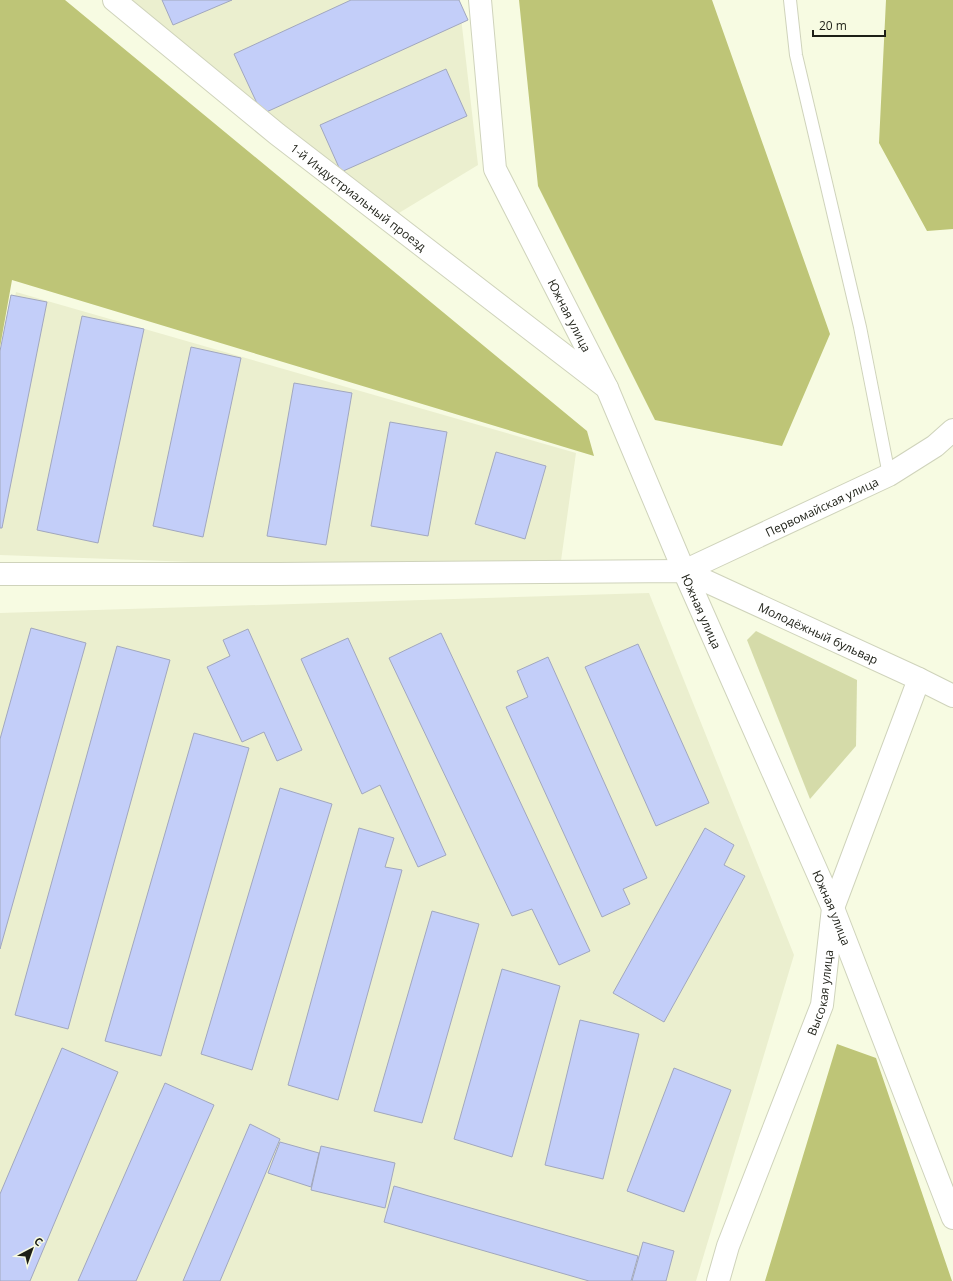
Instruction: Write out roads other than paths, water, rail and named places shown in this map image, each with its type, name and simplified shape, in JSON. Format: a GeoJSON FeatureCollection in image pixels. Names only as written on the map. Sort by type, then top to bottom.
{"type":"FeatureCollection","features":[{"type":"Feature","properties":{"kind":"street","name":"1-й Индустриальный проезд"},"geometry":{"type":"LineString","coordinates":[[114,0],[277,134],[607,388]]}},
{"type":"Feature","properties":{"kind":"street","name":"Южная улица"},"geometry":{"type":"LineString","coordinates":[[480,0],[495,168],[607,388],[684,571],[833,908],[953,1218]]}},
{"type":"Feature","properties":{"kind":"street","name":"Первомайская улица"},"geometry":{"type":"LineString","coordinates":[[684,571],[889,475],[935,446],[953,430]]}},
{"type":"Feature","properties":{"kind":"street"},"geometry":{"type":"LineString","coordinates":[[0,574],[278,574],[684,571]]}},
{"type":"Feature","properties":{"kind":"street","name":"Молодёжный бульвар"},"geometry":{"type":"LineString","coordinates":[[684,571],[953,696]]}},
{"type":"Feature","properties":{"kind":"street","name":"Высокая улица"},"geometry":{"type":"LineString","coordinates":[[718,1281],[728,1246],[822,1005],[833,908],[919,679]]}},
{"type":"Feature","properties":{"kind":"lane"},"geometry":{"type":"LineString","coordinates":[[790,0],[796,55],[860,327],[889,475]]}}]}
